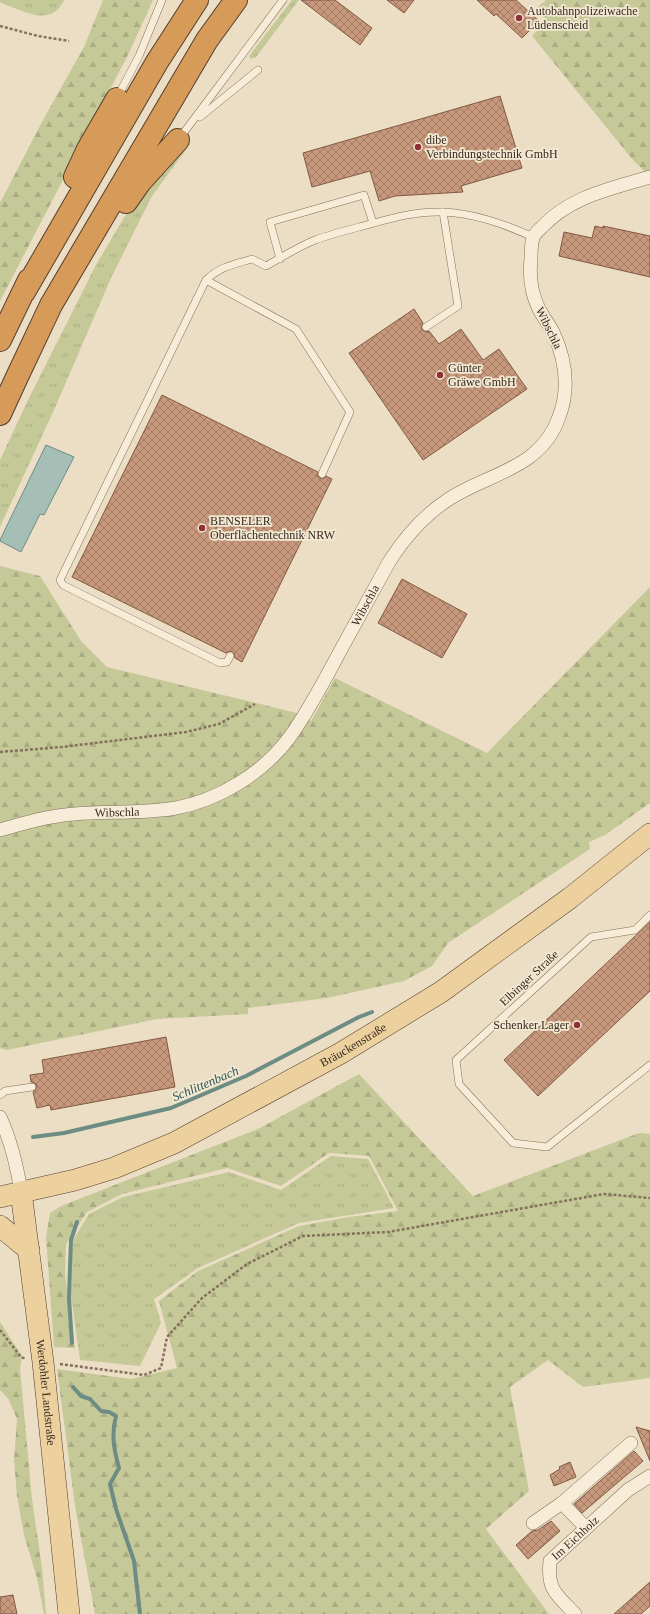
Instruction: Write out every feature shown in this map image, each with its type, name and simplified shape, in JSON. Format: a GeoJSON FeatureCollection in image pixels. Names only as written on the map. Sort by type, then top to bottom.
{"type":"FeatureCollection","features":[{"type":"Feature","properties":{"kind":"highway"},"geometry":{"type":"LineString","coordinates":[[24,292],[157,62],[197,0]]}},
{"type":"Feature","properties":{"kind":"highway"},"geometry":{"type":"LineString","coordinates":[[0,414],[52,306],[207,40],[236,0]]}},
{"type":"Feature","properties":{"kind":"highway"},"geometry":{"type":"LineString","coordinates":[[0,340],[24,292],[88,149],[117,99]]}},
{"type":"Feature","properties":{"kind":"highway"},"geometry":{"type":"LineString","coordinates":[[52,306],[140,182],[178,140]]}},
{"type":"Feature","properties":{"kind":"main road","name":"Bräuckenstraße"},"geometry":{"type":"LineString","coordinates":[[21,1192],[76,1180],[107,1170],[174,1143],[340,1053],[441,992],[570,898],[650,834]]}},
{"type":"Feature","properties":{"kind":"main road"},"geometry":{"type":"LineString","coordinates":[[0,1197],[21,1192]]}},
{"type":"Feature","properties":{"kind":"main road","name":"Werdohler Landstraße"},"geometry":{"type":"LineString","coordinates":[[21,1192],[43,1362],[69,1614]]}},
{"type":"Feature","properties":{"kind":"main road"},"geometry":{"type":"LineString","coordinates":[[0,1226],[29,1250]]}},
{"type":"Feature","properties":{"kind":"street"},"geometry":{"type":"LineString","coordinates":[[533,237],[553,216],[571,203],[650,177]]}},
{"type":"Feature","properties":{"kind":"street","name":"Wibschla"},"geometry":{"type":"LineString","coordinates":[[0,830],[33,821],[72,814],[153,811],[191,804],[231,787],[263,766],[282,747],[307,710],[402,542],[433,510],[449,499],[472,485],[511,469],[525,461],[537,450],[555,426],[564,399],[566,373],[563,358],[553,332],[539,310],[532,292],[530,279],[533,237]]}},
{"type":"Feature","properties":{"kind":"street"},"geometry":{"type":"LineString","coordinates":[[0,1116],[17,1166],[21,1192]]}},
{"type":"Feature","properties":{"kind":"street"},"geometry":{"type":"LineString","coordinates":[[533,1523],[562,1503],[631,1443]]}},
{"type":"Feature","properties":{"kind":"street","name":"Im Eichholz"},"geometry":{"type":"LineString","coordinates":[[575,1614],[552,1589],[548,1575],[550,1561],[628,1490],[650,1476]]}},
{"type":"Feature","properties":{"kind":"street"},"geometry":{"type":"LineString","coordinates":[[562,1503],[586,1528]]}},
{"type":"Feature","properties":{"kind":"lane"},"geometry":{"type":"LineString","coordinates":[[117,99],[138,56],[162,0]]}},
{"type":"Feature","properties":{"kind":"lane"},"geometry":{"type":"LineString","coordinates":[[178,140],[192,124],[283,0]]}},
{"type":"Feature","properties":{"kind":"lane"},"geometry":{"type":"LineString","coordinates":[[192,124],[258,70]]}},
{"type":"Feature","properties":{"kind":"lane"},"geometry":{"type":"LineString","coordinates":[[280,259],[270,222],[364,195],[372,223]]}},
{"type":"Feature","properties":{"kind":"lane"},"geometry":{"type":"LineString","coordinates":[[230,656],[227,662],[220,663],[63,585],[60,580],[206,280],[216,270],[252,259],[266,266],[298,248],[316,240],[399,216],[427,212],[470,215],[491,220],[533,237]]}},
{"type":"Feature","properties":{"kind":"lane"},"geometry":{"type":"LineString","coordinates":[[426,327],[458,306],[443,212]]}},
{"type":"Feature","properties":{"kind":"lane"},"geometry":{"type":"LineString","coordinates":[[206,280],[296,329],[350,412],[322,474]]}},
{"type":"Feature","properties":{"kind":"lane","name":"Elbinger Straße"},"geometry":{"type":"LineString","coordinates":[[650,915],[635,930],[591,937],[456,1060],[459,1084],[513,1143],[547,1147],[650,1065]]}},
{"type":"Feature","properties":{"kind":"lane"},"geometry":{"type":"LineString","coordinates":[[0,1095],[5,1091],[32,1087]]}},
{"type":"Feature","properties":{"kind":"path"},"geometry":{"type":"LineString","coordinates":[[0,26],[38,36],[69,41]]}},
{"type":"Feature","properties":{"kind":"path"},"geometry":{"type":"LineString","coordinates":[[0,752],[62,747],[186,732],[219,724],[254,704]]}},
{"type":"Feature","properties":{"kind":"path"},"geometry":{"type":"LineString","coordinates":[[0,1330],[22,1357],[30,1361],[144,1375],[161,1368],[167,1336],[202,1298],[247,1264],[303,1236],[388,1232],[604,1194],[650,1198]]}},
{"type":"Feature","properties":{"kind":"green space"},"geometry":{"type":"Polygon","coordinates":[[[0,0],[64,0],[58,9],[51,14],[35,15],[26,13],[0,2],[0,0]]]}},
{"type":"Feature","properties":{"kind":"green space"},"geometry":{"type":"Polygon","coordinates":[[[103,0],[153,0],[130,51],[0,301],[0,203],[43,120],[84,47],[103,0]]]}},
{"type":"Feature","properties":{"kind":"green space"},"geometry":{"type":"Polygon","coordinates":[[[292,0],[299,0],[256,57],[251,59],[249,56],[292,0]]]}},
{"type":"Feature","properties":{"kind":"green space"},"geometry":{"type":"Polygon","coordinates":[[[546,0],[650,0],[650,177],[633,160],[532,36],[547,20],[535,9],[546,0]]]}},
{"type":"Feature","properties":{"kind":"green space"},"geometry":{"type":"Polygon","coordinates":[[[191,143],[152,196],[111,278],[54,410],[0,527],[0,460],[28,400],[96,265],[139,192],[179,151],[191,143]]]}},
{"type":"Feature","properties":{"kind":"green space"},"geometry":{"type":"Polygon","coordinates":[[[0,566],[40,576],[81,641],[107,667],[297,713],[311,721],[335,678],[487,753],[650,587],[650,803],[605,835],[589,842],[590,849],[448,943],[432,966],[404,981],[327,998],[248,1008],[248,1014],[157,1019],[7,1050],[0,1048],[0,566]]]}},
{"type":"Feature","properties":{"kind":"green space"},"geometry":{"type":"Polygon","coordinates":[[[359,1074],[473,1196],[639,1133],[650,1134],[650,1378],[583,1387],[548,1360],[510,1387],[529,1491],[486,1529],[549,1614],[95,1614],[75,1506],[57,1369],[131,1379],[177,1368],[159,1301],[198,1271],[299,1226],[349,1217],[398,1211],[369,1156],[329,1153],[281,1186],[227,1168],[122,1194],[87,1212],[66,1244],[65,1275],[75,1348],[54,1347],[46,1237],[50,1213],[61,1206],[258,1129],[359,1074]]]}},
{"type":"Feature","properties":{"kind":"green space"},"geometry":{"type":"Polygon","coordinates":[[[331,1156],[368,1159],[394,1208],[299,1223],[198,1268],[154,1299],[161,1323],[140,1366],[80,1360],[68,1275],[70,1245],[89,1214],[123,1197],[229,1172],[281,1190],[331,1156]]]}},
{"type":"Feature","properties":{"kind":"green space"},"geometry":{"type":"Polygon","coordinates":[[[0,1322],[22,1356],[20,1368],[32,1499],[42,1568],[46,1614],[44,1614],[37,1578],[24,1535],[17,1496],[14,1460],[17,1419],[9,1400],[0,1390],[0,1322]]]}},
{"type":"Feature","properties":{"kind":"water"},"geometry":{"type":"Polygon","coordinates":[[[46,445],[74,457],[44,515],[40,514],[21,552],[0,540],[46,445]]]}},
{"type":"Feature","properties":{"kind":"building"},"geometry":{"type":"Polygon","coordinates":[[[301,0],[335,0],[372,28],[360,45],[301,0]]]}},
{"type":"Feature","properties":{"kind":"building"},"geometry":{"type":"Polygon","coordinates":[[[387,0],[414,0],[404,13],[387,0]]]}},
{"type":"Feature","properties":{"kind":"building","name":"Autobahnpolizeiwache Lüdenscheid"},"geometry":{"type":"Polygon","coordinates":[[[477,0],[516,0],[539,21],[522,38],[496,14],[494,16],[477,0]]]}},
{"type":"Feature","properties":{"kind":"building"},"geometry":{"type":"Polygon","coordinates":[[[500,96],[522,168],[461,186],[463,192],[395,196],[379,201],[370,171],[312,187],[303,153],[500,96]]]}},
{"type":"Feature","properties":{"kind":"building"},"geometry":{"type":"Polygon","coordinates":[[[595,226],[603,228],[603,226],[650,236],[650,277],[559,256],[564,232],[592,238],[595,226]]]}},
{"type":"Feature","properties":{"kind":"building","name":"Günter Gräwe GmbH"},"geometry":{"type":"Polygon","coordinates":[[[414,309],[423,323],[421,327],[422,330],[426,332],[429,331],[439,344],[461,329],[483,360],[499,349],[527,389],[423,460],[349,353],[414,309]]]}},
{"type":"Feature","properties":{"kind":"building","name":"BENSELER Oberflächentechnik NRW"},"geometry":{"type":"Polygon","coordinates":[[[162,395],[318,472],[317,475],[320,478],[323,479],[326,476],[332,479],[242,662],[235,658],[232,651],[226,653],[72,577],[162,395]]]}},
{"type":"Feature","properties":{"kind":"building"},"geometry":{"type":"Polygon","coordinates":[[[402,579],[467,614],[442,658],[378,623],[402,579]]]}},
{"type":"Feature","properties":{"kind":"building","name":"Schenker Lager"},"geometry":{"type":"Polygon","coordinates":[[[650,922],[650,991],[538,1096],[504,1060],[650,922]]]}},
{"type":"Feature","properties":{"kind":"building"},"geometry":{"type":"Polygon","coordinates":[[[166,1037],[175,1087],[51,1110],[50,1105],[37,1108],[33,1092],[37,1086],[31,1082],[30,1075],[44,1073],[42,1060],[166,1037]]]}},
{"type":"Feature","properties":{"kind":"building"},"geometry":{"type":"Polygon","coordinates":[[[636,1427],[650,1431],[650,1461],[636,1427]]]}},
{"type":"Feature","properties":{"kind":"building"},"geometry":{"type":"Polygon","coordinates":[[[634,1451],[643,1461],[582,1513],[574,1504],[634,1451]]]}},
{"type":"Feature","properties":{"kind":"building"},"geometry":{"type":"Polygon","coordinates":[[[570,1462],[576,1477],[554,1486],[550,1475],[560,1469],[559,1467],[570,1462]]]}},
{"type":"Feature","properties":{"kind":"building"},"geometry":{"type":"Polygon","coordinates":[[[551,1521],[560,1531],[528,1559],[516,1545],[532,1531],[538,1530],[551,1521]]]}},
{"type":"Feature","properties":{"kind":"building"},"geometry":{"type":"Polygon","coordinates":[[[650,1582],[650,1606],[641,1614],[614,1614],[650,1582]]]}},
{"type":"Feature","properties":{"kind":"building"},"geometry":{"type":"Polygon","coordinates":[[[13,1595],[17,1614],[0,1614],[0,1597],[13,1595]]]}},
{"type":"Feature","properties":{"kind":"waterway","name":"Schlittenbach"},"geometry":{"type":"LineString","coordinates":[[33,1137],[64,1133],[171,1108],[246,1076],[359,1017],[372,1012]]}},
{"type":"Feature","properties":{"kind":"waterway"},"geometry":{"type":"LineString","coordinates":[[72,1343],[69,1298],[71,1240],[77,1222]]}},
{"type":"Feature","properties":{"kind":"waterway"},"geometry":{"type":"LineString","coordinates":[[73,1387],[81,1396],[90,1399],[101,1411],[109,1412],[116,1416],[114,1423],[114,1442],[119,1468],[110,1484],[116,1509],[134,1561],[140,1614]]}},
{"type":"Feature","properties":{"kind":"place","name":"Autobahnpolizeiwache Lüdenscheid"},"geometry":{"type":"Point","coordinates":[519,18]}},
{"type":"Feature","properties":{"kind":"place","name":"dibe Verbindungstechnik GmbH"},"geometry":{"type":"Point","coordinates":[418,147]}},
{"type":"Feature","properties":{"kind":"place","name":"Günter Gräwe GmbH"},"geometry":{"type":"Point","coordinates":[440,375]}},
{"type":"Feature","properties":{"kind":"place","name":"BENSELER Oberflächentechnik NRW"},"geometry":{"type":"Point","coordinates":[202,528]}},
{"type":"Feature","properties":{"kind":"place","name":"Schenker Lager"},"geometry":{"type":"Point","coordinates":[577,1025]}}]}
